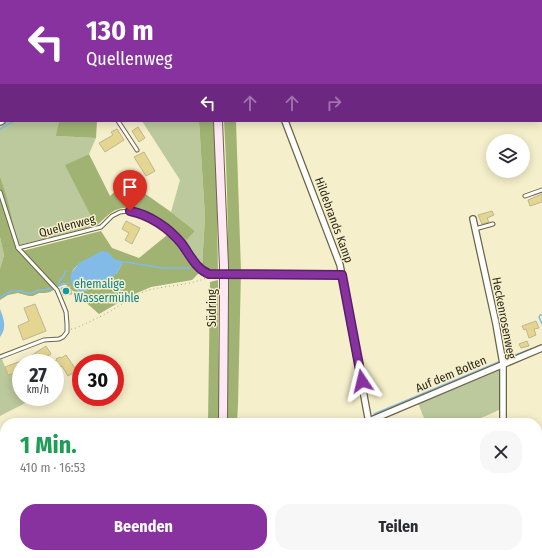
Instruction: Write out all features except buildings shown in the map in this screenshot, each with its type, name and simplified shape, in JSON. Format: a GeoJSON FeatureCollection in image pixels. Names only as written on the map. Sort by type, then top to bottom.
{"type":"FeatureCollection","features":[{"type":"Feature","properties":{"kind":"main road","name":"Südring"},"geometry":{"type":"LineString","coordinates":[[218,122],[224,266],[223,418]]}},
{"type":"Feature","properties":{"kind":"street","name":"Hildebrands Kamp"},"geometry":{"type":"LineString","coordinates":[[286,122],[340,265],[368,418]]}},
{"type":"Feature","properties":{"kind":"street","name":"Heckenrosenweg"},"geometry":{"type":"LineString","coordinates":[[473,219],[496,324],[503,364],[503,418]]}},
{"type":"Feature","properties":{"kind":"street","name":"Auf dem Bolten"},"geometry":{"type":"LineString","coordinates":[[378,418],[542,348]]}},
{"type":"Feature","properties":{"kind":"lane"},"geometry":{"type":"LineString","coordinates":[[119,122],[137,150]]}},
{"type":"Feature","properties":{"kind":"lane"},"geometry":{"type":"LineString","coordinates":[[525,196],[542,190]]}},
{"type":"Feature","properties":{"kind":"lane"},"geometry":{"type":"LineString","coordinates":[[0,192],[18,248],[57,290],[66,312],[68,327],[65,335],[59,339],[44,340],[0,357]]}},
{"type":"Feature","properties":{"kind":"lane","name":"Quellenweg"},"geometry":{"type":"LineString","coordinates":[[18,248],[101,227],[112,216],[120,212],[130,211],[149,217],[160,224],[181,243],[198,267],[205,272],[214,275]]}},
{"type":"Feature","properties":{"kind":"lane"},"geometry":{"type":"LineString","coordinates":[[475,229],[494,224]]}},
{"type":"Feature","properties":{"kind":"lane"},"geometry":{"type":"LineString","coordinates":[[214,275],[342,275]]}},
{"type":"Feature","properties":{"kind":"path"},"geometry":{"type":"LineString","coordinates":[[68,327],[72,329],[76,328],[145,292],[158,288],[189,283],[214,275]]}},
{"type":"Feature","properties":{"kind":"green space"},"geometry":{"type":"Polygon","coordinates":[[[7,122],[59,122],[57,136],[96,138],[89,154],[66,165],[96,226],[19,245],[14,232],[0,176],[0,127],[7,122]]]}},
{"type":"Feature","properties":{"kind":"green space"},"geometry":{"type":"Polygon","coordinates":[[[59,122],[97,122],[96,138],[56,136],[59,122]]]}},
{"type":"Feature","properties":{"kind":"green space"},"geometry":{"type":"Polygon","coordinates":[[[143,122],[199,122],[205,217],[202,267],[183,243],[195,231],[171,212],[180,180],[143,122]]]}},
{"type":"Feature","properties":{"kind":"green space"},"geometry":{"type":"Polygon","coordinates":[[[199,122],[213,122],[216,150],[218,273],[209,271],[202,267],[205,217],[199,122]]]}},
{"type":"Feature","properties":{"kind":"green space"},"geometry":{"type":"Polygon","coordinates":[[[224,122],[236,122],[241,271],[237,418],[227,418],[228,234],[224,122]]]}},
{"type":"Feature","properties":{"kind":"green space"},"geometry":{"type":"Polygon","coordinates":[[[89,154],[110,196],[127,181],[195,231],[181,246],[200,271],[199,273],[192,280],[151,287],[130,296],[99,314],[64,283],[50,292],[39,293],[33,296],[18,293],[8,295],[0,300],[0,269],[4,255],[0,237],[0,176],[11,214],[18,252],[101,231],[112,248],[139,258],[172,231],[154,217],[131,208],[123,208],[114,211],[96,226],[65,165],[89,154]],[[110,255],[89,259],[75,267],[72,272],[74,288],[80,292],[88,290],[117,273],[122,264],[121,261],[113,259],[110,255]]]}},
{"type":"Feature","properties":{"kind":"green space"},"geometry":{"type":"Polygon","coordinates":[[[0,237],[4,255],[0,269],[0,237]]]}},
{"type":"Feature","properties":{"kind":"green space"},"geometry":{"type":"Polygon","coordinates":[[[218,280],[219,418],[208,418],[210,282],[218,280]]]}},
{"type":"Feature","properties":{"kind":"green space"},"geometry":{"type":"Polygon","coordinates":[[[2,359],[8,375],[12,374],[12,406],[19,406],[0,416],[0,360],[2,359]]]}},
{"type":"Feature","properties":{"kind":"green space"},"geometry":{"type":"Polygon","coordinates":[[[500,368],[499,410],[481,418],[424,418],[418,403],[500,368]]]}},
{"type":"Feature","properties":{"kind":"water"},"geometry":{"type":"Polygon","coordinates":[[[102,251],[108,252],[115,259],[121,261],[122,264],[114,276],[88,290],[80,292],[73,287],[70,277],[72,272],[79,263],[102,251]]]}},
{"type":"Feature","properties":{"kind":"water"},"geometry":{"type":"Polygon","coordinates":[[[0,309],[4,320],[4,330],[0,337],[0,309]]]}},
{"type":"Feature","properties":{"kind":"waterway"},"geometry":{"type":"LineString","coordinates":[[0,129],[12,122]]}},
{"type":"Feature","properties":{"kind":"waterway"},"geometry":{"type":"LineString","coordinates":[[121,263],[125,262],[162,268],[189,268]]}},
{"type":"Feature","properties":{"kind":"waterway"},"geometry":{"type":"LineString","coordinates":[[60,286],[59,281],[66,271]]}},
{"type":"Feature","properties":{"kind":"waterway"},"geometry":{"type":"LineString","coordinates":[[58,286],[68,283]]}},
{"type":"Feature","properties":{"kind":"waterway"},"geometry":{"type":"LineString","coordinates":[[0,297],[11,291],[32,293],[51,288]]}},
{"type":"Feature","properties":{"kind":"waterway"},"geometry":{"type":"LineString","coordinates":[[542,315],[539,317],[542,324]]}},
{"type":"Feature","properties":{"kind":"waterway"},"geometry":{"type":"LineString","coordinates":[[505,359],[531,349]]}},
{"type":"Feature","properties":{"kind":"waterway"},"geometry":{"type":"LineString","coordinates":[[374,414],[501,361]]}},
{"type":"Feature","properties":{"kind":"place","name":"ehemalige Wassermühle"},"geometry":{"type":"Point","coordinates":[66,291]}},
{"type":"Feature","properties":{"kind":"route"},"geometry":{"type":"LineString","coordinates":[[130,211],[149,217],[160,224],[181,243],[198,267],[209,274],[342,275],[362,381]]}}]}
